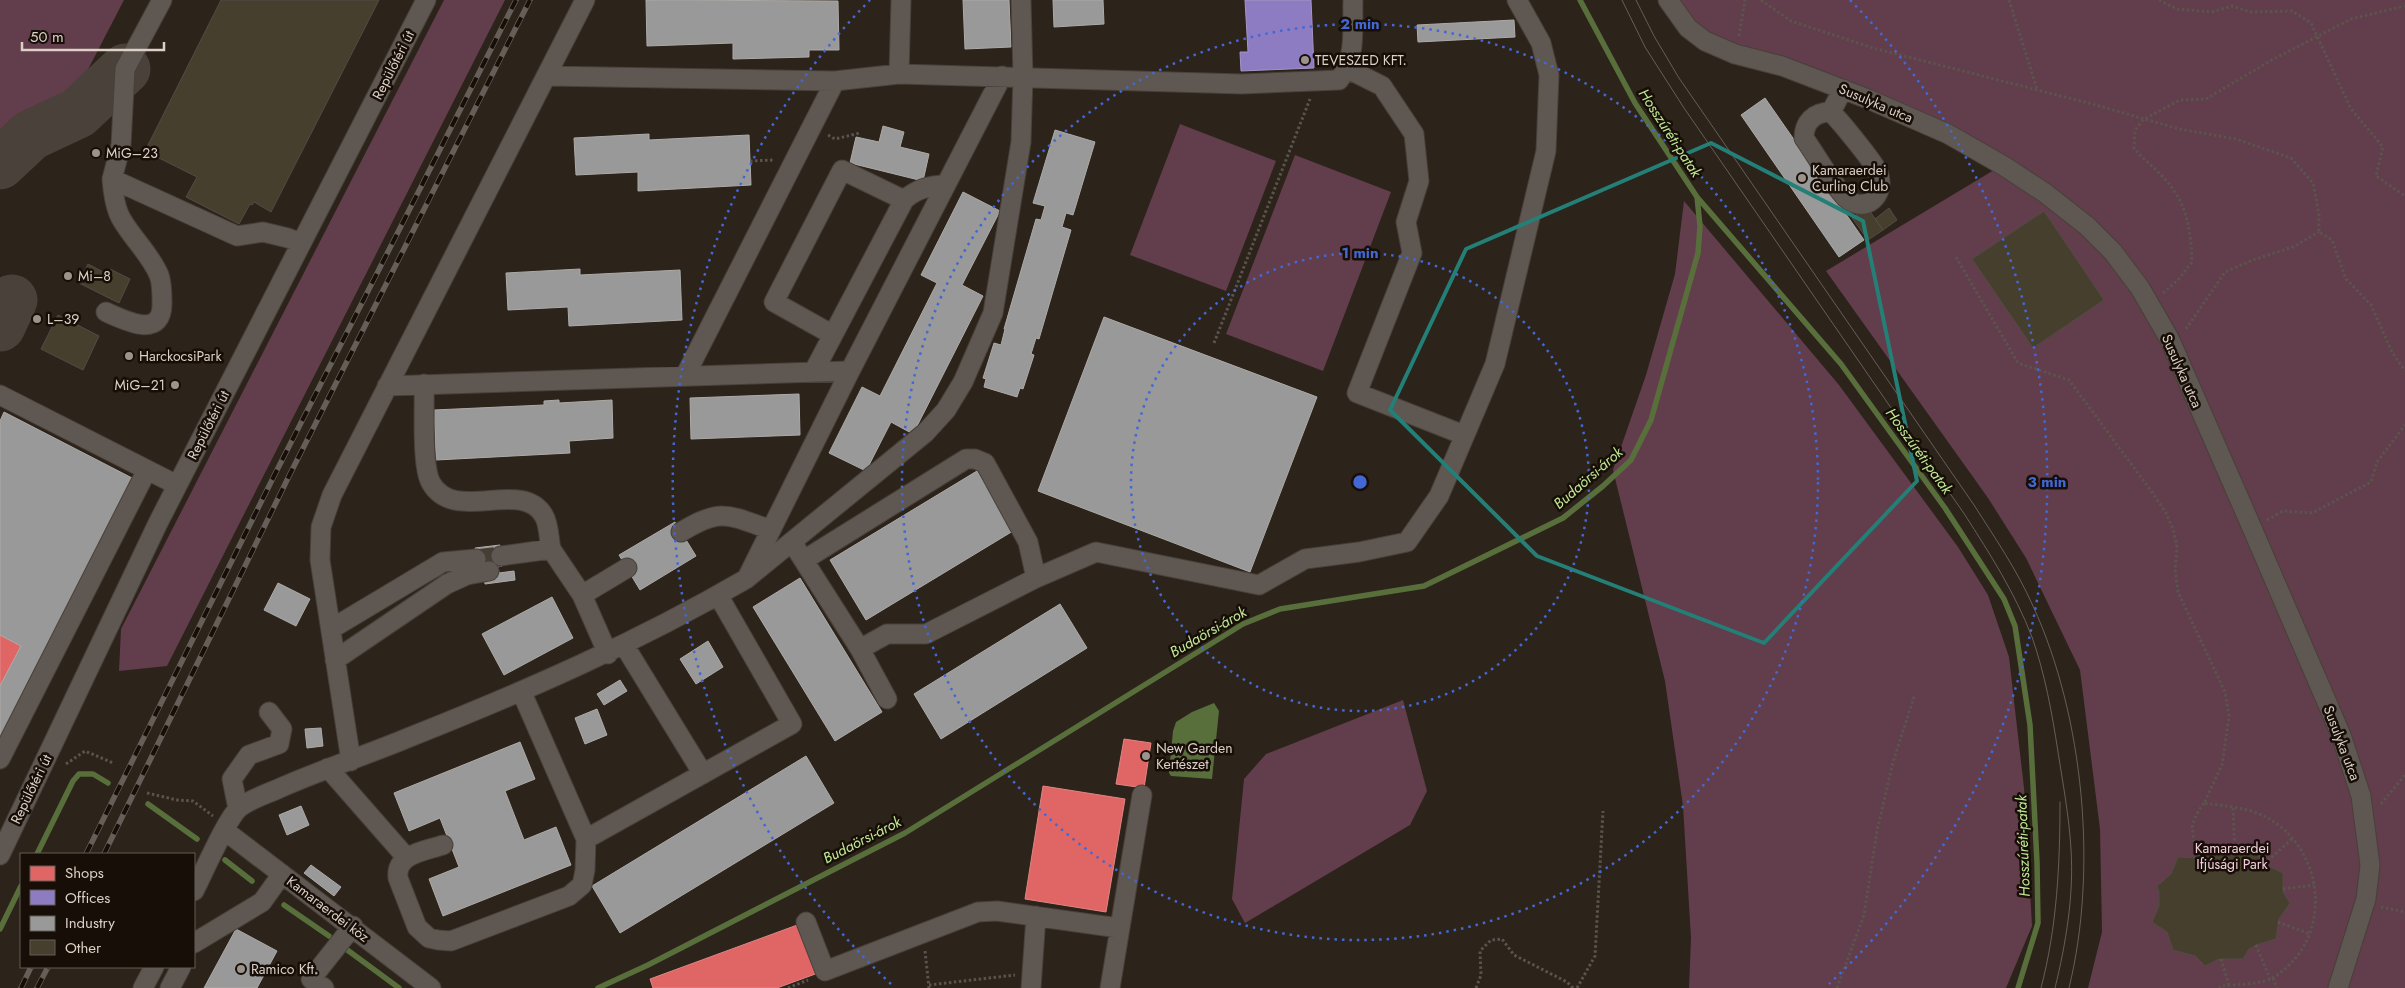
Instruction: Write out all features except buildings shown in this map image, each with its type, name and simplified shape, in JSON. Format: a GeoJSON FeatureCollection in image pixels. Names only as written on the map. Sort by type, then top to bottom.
{"type":"FeatureCollection","features":[{"type":"Feature","properties":{"kind":"street"},"geometry":{"type":"LineString","coordinates":[[106,312],[131,324],[153,324],[159,317],[162,306],[159,275],[145,251],[120,219],[112,179],[121,145],[125,70],[162,0]]}},
{"type":"Feature","properties":{"kind":"street","name":"Repülőtéri út"},"geometry":{"type":"LineString","coordinates":[[0,855],[177,485],[426,0]]}},
{"type":"Feature","properties":{"kind":"street"},"geometry":{"type":"LineString","coordinates":[[351,761],[320,560],[322,527],[332,495],[586,0]]}},
{"type":"Feature","properties":{"kind":"street"},"geometry":{"type":"LineString","coordinates":[[899,74],[901,0]]}},
{"type":"Feature","properties":{"kind":"street"},"geometry":{"type":"LineString","coordinates":[[195,889],[224,830],[238,809],[328,768],[351,761],[522,693],[616,650],[718,595],[746,579],[925,433],[946,410],[963,382],[993,313],[1021,142],[1023,76],[1021,0]]}},
{"type":"Feature","properties":{"kind":"street"},"geometry":{"type":"LineString","coordinates":[[547,76],[835,82],[899,74],[1023,76],[1242,84],[1339,80],[1348,69],[1352,52],[1353,0]]}},
{"type":"Feature","properties":{"kind":"street"},"geometry":{"type":"LineString","coordinates":[[860,649],[887,634],[926,634],[1036,578],[1096,552],[1259,585],[1305,559],[1358,552],[1407,542],[1439,496],[1495,364],[1546,151],[1549,75],[1541,43],[1517,0]]}},
{"type":"Feature","properties":{"kind":"street","name":"Susulyka utca"},"geometry":{"type":"LineString","coordinates":[[1668,0],[1688,28],[1705,41],[1735,54],[1782,66],[1844,89],[1948,134],[2004,166],[2045,193],[2087,226],[2113,252],[2140,288],[2170,340],[2341,735],[2362,796],[2370,865],[2366,899],[2338,988]]}},
{"type":"Feature","properties":{"kind":"street"},"geometry":{"type":"LineString","coordinates":[[1348,69],[1382,86],[1414,134],[1419,181],[1406,222],[1412,253],[1357,393],[1464,435]]}},
{"type":"Feature","properties":{"kind":"street"},"geometry":{"type":"LineString","coordinates":[[746,579],[850,371],[1002,76]]}},
{"type":"Feature","properties":{"kind":"street"},"geometry":{"type":"LineString","coordinates":[[686,374],[835,82]]}},
{"type":"Feature","properties":{"kind":"street"},"geometry":{"type":"LineString","coordinates":[[1831,112],[1844,89]]}},
{"type":"Feature","properties":{"kind":"street"},"geometry":{"type":"LineString","coordinates":[[1821,112],[1831,112],[1878,172],[1880,185],[1876,198],[1867,205],[1855,204],[1845,197],[1804,138],[1804,129],[1810,120],[1821,112]]}},
{"type":"Feature","properties":{"kind":"street"},"geometry":{"type":"LineString","coordinates":[[833,335],[774,302],[842,170],[904,200]]}},
{"type":"Feature","properties":{"kind":"street"},"geometry":{"type":"LineString","coordinates":[[112,179],[237,236],[262,232],[301,243]]}},
{"type":"Feature","properties":{"kind":"street"},"geometry":{"type":"LineString","coordinates":[[814,371],[904,200],[912,192],[924,188],[946,186]]}},
{"type":"Feature","properties":{"kind":"street"},"geometry":{"type":"LineString","coordinates":[[387,386],[686,374],[850,371]]}},
{"type":"Feature","properties":{"kind":"street"},"geometry":{"type":"LineString","coordinates":[[424,384],[426,468],[431,483],[441,494],[453,500],[464,502],[516,500],[532,503],[545,516],[551,549],[616,650],[703,774]]}},
{"type":"Feature","properties":{"kind":"street"},"geometry":{"type":"LineString","coordinates":[[0,396],[177,485]]}},
{"type":"Feature","properties":{"kind":"street"},"geometry":{"type":"LineString","coordinates":[[804,560],[966,459],[975,459],[985,463],[1028,542],[1036,578]]}},
{"type":"Feature","properties":{"kind":"street"},"geometry":{"type":"LineString","coordinates":[[0,759],[147,470]]}},
{"type":"Feature","properties":{"kind":"street"},"geometry":{"type":"LineString","coordinates":[[681,532],[709,517],[717,516],[737,518],[771,530]]}},
{"type":"Feature","properties":{"kind":"street"},"geometry":{"type":"LineString","coordinates":[[792,542],[860,649],[887,699]]}},
{"type":"Feature","properties":{"kind":"street"},"geometry":{"type":"LineString","coordinates":[[335,660],[447,584],[481,565],[529,552],[551,549]]}},
{"type":"Feature","properties":{"kind":"street"},"geometry":{"type":"LineString","coordinates":[[331,629],[443,562],[481,565]]}},
{"type":"Feature","properties":{"kind":"street"},"geometry":{"type":"LineString","coordinates":[[582,595],[627,568]]}},
{"type":"Feature","properties":{"kind":"street"},"geometry":{"type":"LineString","coordinates":[[586,840],[792,724],[718,595]]}},
{"type":"Feature","properties":{"kind":"street"},"geometry":{"type":"LineString","coordinates":[[443,845],[406,857],[400,862],[397,870],[398,878],[418,927],[429,938],[451,941],[569,896],[582,885],[585,870],[586,840],[522,693]]}},
{"type":"Feature","properties":{"kind":"street"},"geometry":{"type":"LineString","coordinates":[[238,809],[232,779],[249,755],[279,744],[282,729],[269,712]]}},
{"type":"Feature","properties":{"kind":"street"},"geometry":{"type":"LineString","coordinates":[[328,768],[406,857]]}},
{"type":"Feature","properties":{"kind":"street"},"geometry":{"type":"LineString","coordinates":[[1110,988],[1142,795]]}},
{"type":"Feature","properties":{"kind":"street","name":"Kamaraerdei köz"},"geometry":{"type":"LineString","coordinates":[[224,830],[353,926],[431,988]]}},
{"type":"Feature","properties":{"kind":"street"},"geometry":{"type":"LineString","coordinates":[[195,942],[262,902],[282,874]]}},
{"type":"Feature","properties":{"kind":"street"},"geometry":{"type":"LineString","coordinates":[[806,922],[825,971],[978,912],[997,911],[1119,928]]}},
{"type":"Feature","properties":{"kind":"street"},"geometry":{"type":"LineString","coordinates":[[1031,981],[1036,916]]}},
{"type":"Feature","properties":{"kind":"street"},"geometry":{"type":"LineString","coordinates":[[322,987],[311,979],[353,926]]}},
{"type":"Feature","properties":{"kind":"street"},"geometry":{"type":"LineString","coordinates":[[143,988],[153,968]]}},
{"type":"Feature","properties":{"kind":"street"},"geometry":{"type":"LineString","coordinates":[[170,988],[180,968]]}},
{"type":"Feature","properties":{"kind":"path"},"geometry":{"type":"LineString","coordinates":[[1735,54],[1745,0]]}},
{"type":"Feature","properties":{"kind":"path"},"geometry":{"type":"LineString","coordinates":[[1761,0],[1791,21],[1873,48],[2179,128],[2236,139],[2291,158],[2313,183],[2319,215],[2318,232]]}},
{"type":"Feature","properties":{"kind":"path"},"geometry":{"type":"LineString","coordinates":[[2009,0],[2037,90]]}},
{"type":"Feature","properties":{"kind":"path"},"geometry":{"type":"LineString","coordinates":[[2158,0],[2177,9],[2212,12],[2232,6],[2250,12],[2292,12],[2310,22],[2351,109],[2383,147],[2376,176],[2405,196]]}},
{"type":"Feature","properties":{"kind":"path"},"geometry":{"type":"LineString","coordinates":[[2154,311],[2159,297],[2178,280],[2192,262],[2191,233],[2184,208],[2169,184],[2134,148],[2135,130],[2144,119],[2180,100],[2206,99],[2270,61],[2351,20],[2405,6]]}},
{"type":"Feature","properties":{"kind":"path"},"geometry":{"type":"LineString","coordinates":[[1214,343],[1316,82]]}},
{"type":"Feature","properties":{"kind":"path"},"geometry":{"type":"LineString","coordinates":[[812,126],[835,139],[860,134]]}},
{"type":"Feature","properties":{"kind":"path"},"geometry":{"type":"LineString","coordinates":[[2170,340],[2184,332],[2225,272],[2253,260],[2293,247],[2318,232]]}},
{"type":"Feature","properties":{"kind":"path"},"geometry":{"type":"LineString","coordinates":[[2318,232],[2332,240],[2346,278],[2370,305],[2392,352],[2405,371]]}},
{"type":"Feature","properties":{"kind":"path"},"geometry":{"type":"LineString","coordinates":[[1956,257],[2018,363],[2069,380],[2152,492],[2166,513],[2173,528],[2176,547],[2175,570],[2178,592],[2224,692],[2228,716],[2222,765],[2204,803],[2192,820],[2198,857]]}},
{"type":"Feature","properties":{"kind":"path"},"geometry":{"type":"LineString","coordinates":[[2252,528],[2283,511],[2312,513],[2372,482],[2377,462],[2405,425]]}},
{"type":"Feature","properties":{"kind":"path"},"geometry":{"type":"LineString","coordinates":[[1837,988],[1864,915],[1883,805],[1906,716],[1915,694]]}},
{"type":"Feature","properties":{"kind":"path"},"geometry":{"type":"LineString","coordinates":[[64,766],[85,751],[113,763]]}},
{"type":"Feature","properties":{"kind":"path"},"geometry":{"type":"LineString","coordinates":[[2365,812],[2382,804],[2405,775]]}},
{"type":"Feature","properties":{"kind":"path"},"geometry":{"type":"LineString","coordinates":[[147,793],[177,800],[193,801],[219,820],[224,830]]}},
{"type":"Feature","properties":{"kind":"path"},"geometry":{"type":"LineString","coordinates":[[2204,803],[2263,816],[2277,825],[2292,839],[2304,855],[2314,885],[2316,911],[2310,934],[2302,950],[2271,978],[2219,988]]}},
{"type":"Feature","properties":{"kind":"path"},"geometry":{"type":"LineString","coordinates":[[2233,808],[2235,855]]}},
{"type":"Feature","properties":{"kind":"path"},"geometry":{"type":"LineString","coordinates":[[1577,988],[1595,956],[1603,811]]}},
{"type":"Feature","properties":{"kind":"path"},"geometry":{"type":"LineString","coordinates":[[2264,864],[2292,839]]}},
{"type":"Feature","properties":{"kind":"path"},"geometry":{"type":"LineString","coordinates":[[2283,889],[2314,885]]}},
{"type":"Feature","properties":{"kind":"path"},"geometry":{"type":"LineString","coordinates":[[2278,922],[2310,934]]}},
{"type":"Feature","properties":{"kind":"path"},"geometry":{"type":"LineString","coordinates":[[922,932],[929,987],[1031,981]]}},
{"type":"Feature","properties":{"kind":"path"},"geometry":{"type":"LineString","coordinates":[[1476,988],[1481,976],[1480,951],[1491,940],[1502,939],[1514,955],[1567,982],[1572,988]]}},
{"type":"Feature","properties":{"kind":"path"},"geometry":{"type":"LineString","coordinates":[[2256,945],[2277,988]]}},
{"type":"Feature","properties":{"kind":"path"},"geometry":{"type":"LineString","coordinates":[[2222,958],[2228,985]]}},
{"type":"Feature","properties":{"kind":"highlighted area"},"geometry":{"type":"Polygon","coordinates":[[[1711,143],[1863,221],[1917,481],[1764,643],[1537,556],[1390,410],[1466,249],[1711,143]]]}},
{"type":"Feature","properties":{"kind":"green space"},"geometry":{"type":"Polygon","coordinates":[[[0,0],[124,0],[68,108],[28,124],[0,149],[0,0]]]}},
{"type":"Feature","properties":{"kind":"green space"},"geometry":{"type":"Polygon","coordinates":[[[444,0],[505,0],[167,666],[119,671],[121,629],[444,0]]]}},
{"type":"Feature","properties":{"kind":"green space","name":"Kamaraerdei Ifjúsági Park"},"geometry":{"type":"Polygon","coordinates":[[[1675,0],[2405,0],[2405,988],[2088,988],[2102,932],[2100,829],[2080,670],[2026,558],[1988,498],[1826,271],[1994,170],[1945,141],[1715,38],[1686,18],[1675,0]]]}},
{"type":"Feature","properties":{"kind":"green space"},"geometry":{"type":"Polygon","coordinates":[[[1180,124],[1276,161],[1226,291],[1130,255],[1180,124]]]}},
{"type":"Feature","properties":{"kind":"green space"},"geometry":{"type":"Polygon","coordinates":[[[1295,155],[1391,192],[1323,371],[1226,334],[1295,155]]]}},
{"type":"Feature","properties":{"kind":"green space"},"geometry":{"type":"Polygon","coordinates":[[[1684,201],[1839,385],[1958,547],[1988,595],[2009,657],[2024,788],[2032,926],[2006,988],[1689,988],[1691,938],[1683,806],[1665,681],[1613,470],[1646,375],[1675,274],[1684,201]]]}},
{"type":"Feature","properties":{"kind":"green space"},"geometry":{"type":"Polygon","coordinates":[[[1403,700],[1427,791],[1410,825],[1245,923],[1232,899],[1244,779],[1266,754],[1403,700]]]}},
{"type":"Feature","properties":{"kind":"shaded area"},"geometry":{"type":"Polygon","coordinates":[[[1214,703],[1219,711],[1212,779],[1171,776],[1169,773],[1173,731],[1176,722],[1192,712],[1214,703]]]}},
{"type":"Feature","properties":{"kind":"waterway","name":"Hosszúréti-patak"},"geometry":{"type":"LineString","coordinates":[[1580,0],[1635,103],[1697,197],[1841,364],[1945,508],[2004,599],[2015,626],[2030,725],[2037,862],[2038,923],[2018,988]]}},
{"type":"Feature","properties":{"kind":"waterway","name":"Budaörsi-árok"},"geometry":{"type":"LineString","coordinates":[[598,988],[648,965],[905,833],[1243,624],[1280,609],[1424,586],[1563,518],[1603,486],[1631,460],[1651,420],[1698,253],[1700,226],[1697,197]]}},
{"type":"Feature","properties":{"kind":"waterway"},"geometry":{"type":"LineString","coordinates":[[37,853],[73,781],[79,774],[93,774],[108,783]]}},
{"type":"Feature","properties":{"kind":"waterway"},"geometry":{"type":"LineString","coordinates":[[148,804],[197,839]]}},
{"type":"Feature","properties":{"kind":"waterway"},"geometry":{"type":"LineString","coordinates":[[225,860],[252,881]]}},
{"type":"Feature","properties":{"kind":"waterway"},"geometry":{"type":"LineString","coordinates":[[0,929],[20,888]]}},
{"type":"Feature","properties":{"kind":"waterway"},"geometry":{"type":"LineString","coordinates":[[284,905],[329,936]]}},
{"type":"Feature","properties":{"kind":"waterway"},"geometry":{"type":"LineString","coordinates":[[346,949],[399,988]]}},
{"type":"Feature","properties":{"kind":"taxiway"},"geometry":{"type":"LineString","coordinates":[[0,164],[31,135],[78,113],[125,69]]}},
{"type":"Feature","properties":{"kind":"taxiway"},"geometry":{"type":"LineString","coordinates":[[0,326],[12,300]]}},
{"type":"Feature","properties":{"kind":"tunnel"},"geometry":{"type":"LineString","coordinates":[[476,559],[501,556]]}},
{"type":"Feature","properties":{"kind":"tram line"},"geometry":{"type":"LineString","coordinates":[[1622,0],[1645,47],[1684,108],[1965,515],[2002,574],[2018,605],[2037,651],[2048,694],[2064,788],[2070,837],[2072,866],[2070,901],[2063,954],[2055,988]]}},
{"type":"Feature","properties":{"kind":"tram line"},"geometry":{"type":"LineString","coordinates":[[1636,0],[1654,36],[1679,78],[1974,505],[2013,567],[2033,606],[2050,649],[2064,696],[2081,794],[2084,845],[2083,894],[2078,942],[2069,988]]}},
{"type":"Feature","properties":{"kind":"tram line"},"geometry":{"type":"LineString","coordinates":[[2041,988],[2054,919],[2060,802]]}},
{"type":"Feature","properties":{"kind":"railway"},"geometry":{"type":"LineString","coordinates":[[86,853],[277,470],[516,0]]}},
{"type":"Feature","properties":{"kind":"railway"},"geometry":{"type":"LineString","coordinates":[[104,853],[290,474],[530,0]]}},
{"type":"Feature","properties":{"kind":"railway"},"geometry":{"type":"LineString","coordinates":[[21,988],[31,968]]}},
{"type":"Feature","properties":{"kind":"railway"},"geometry":{"type":"LineString","coordinates":[[37,988],[47,968]]}},
{"type":"Feature","properties":{"kind":"place","name":"TEVESZED KFT."},"geometry":{"type":"Point","coordinates":[1305,60]}},
{"type":"Feature","properties":{"kind":"place","name":"MiG–23"},"geometry":{"type":"Point","coordinates":[96,153]}},
{"type":"Feature","properties":{"kind":"place","name":"Kamaraerdei Curling Club"},"geometry":{"type":"Point","coordinates":[1802,178]}},
{"type":"Feature","properties":{"kind":"place","name":"Mi–8"},"geometry":{"type":"Point","coordinates":[68,276]}},
{"type":"Feature","properties":{"kind":"place","name":"L–39"},"geometry":{"type":"Point","coordinates":[37,319]}},
{"type":"Feature","properties":{"kind":"place","name":"HarckocsiPark"},"geometry":{"type":"Point","coordinates":[129,356]}},
{"type":"Feature","properties":{"kind":"place","name":"MiG–21"},"geometry":{"type":"Point","coordinates":[175,385]}},
{"type":"Feature","properties":{"kind":"place","name":"New Garden Kertészet"},"geometry":{"type":"Point","coordinates":[1146,756]}},
{"type":"Feature","properties":{"kind":"place","name":"Ramico Kft."},"geometry":{"type":"Point","coordinates":[241,969]}}]}
